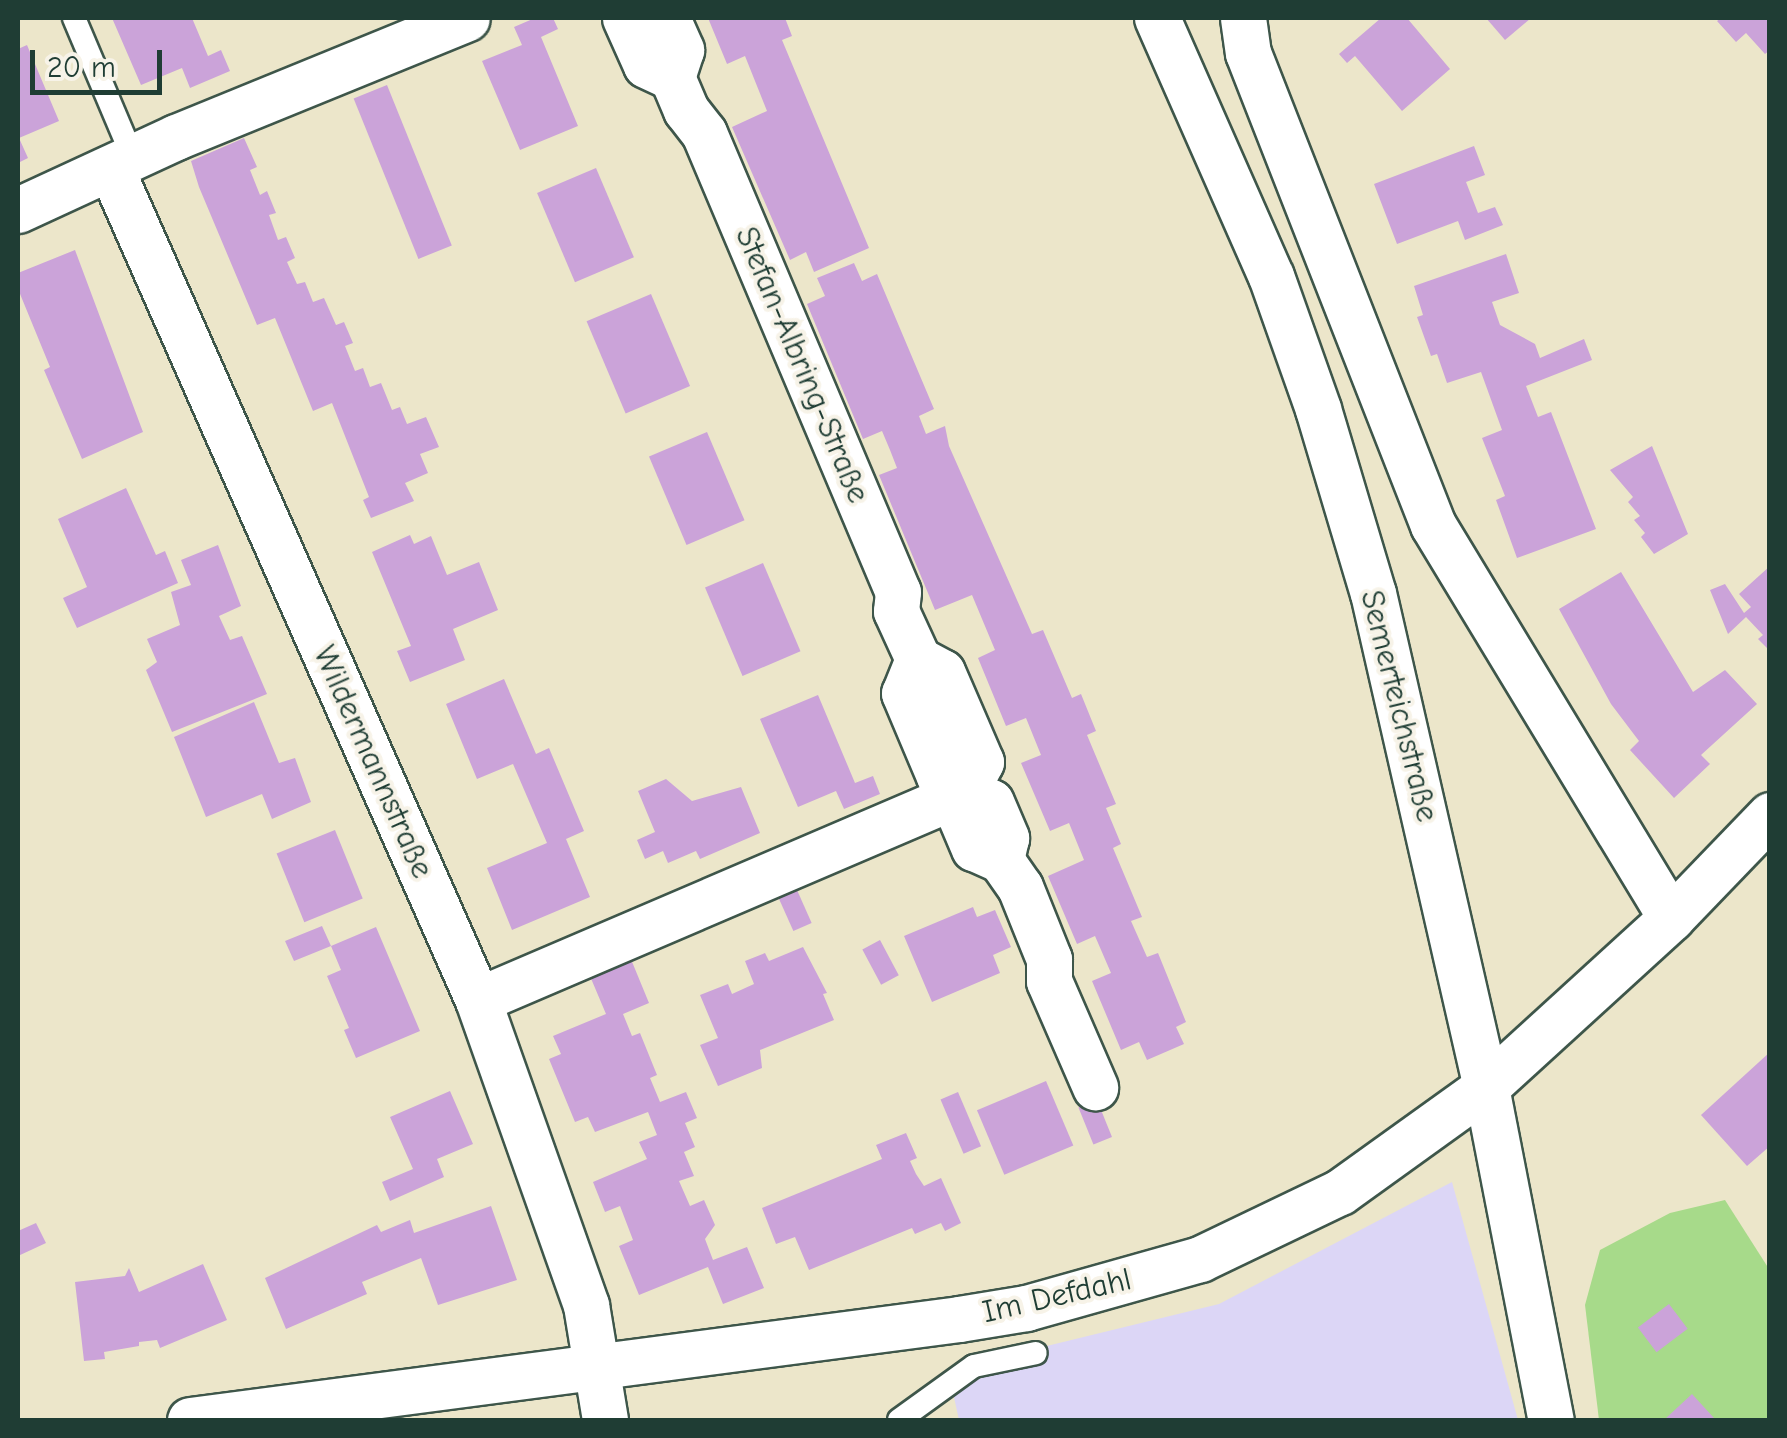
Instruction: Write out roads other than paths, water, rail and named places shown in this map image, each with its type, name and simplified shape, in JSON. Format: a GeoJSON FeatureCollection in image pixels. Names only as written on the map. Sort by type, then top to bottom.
{"type":"FeatureCollection","features":[{"type":"Feature","properties":{"kind":"street"},"geometry":{"type":"LineString","coordinates":[[18,210],[467,18]]}},
{"type":"Feature","properties":{"kind":"street","name":"Stefan-Albring-Straße"},"geometry":{"type":"LineString","coordinates":[[626,18],[646,64],[672,77]]}},
{"type":"Feature","properties":{"kind":"street","name":"Stefan-Albring-Straße"},"geometry":{"type":"LineString","coordinates":[[668,18],[680,50],[672,77],[686,110],[704,133],[898,592],[896,611],[918,659],[904,693],[940,776],[966,791]]}},
{"type":"Feature","properties":{"kind":"street","name":"Semerteichstraße"},"geometry":{"type":"LineString","coordinates":[[1157,18],[1271,276],[1318,409],[1407,728],[1486,1088],[1551,1420]]}},
{"type":"Feature","properties":{"kind":"street"},"geometry":{"type":"LineString","coordinates":[[1243,18],[1248,53],[1433,525],[1671,918]]}},
{"type":"Feature","properties":{"kind":"street","name":"Wildermannstraße"},"geometry":{"type":"LineString","coordinates":[[122,163],[478,1000],[586,1305],[605,1420]]}},
{"type":"Feature","properties":{"kind":"street"},"geometry":{"type":"LineString","coordinates":[[478,1000],[966,791]]}},
{"type":"Feature","properties":{"kind":"street"},"geometry":{"type":"LineString","coordinates":[[966,791],[961,818],[974,848],[1001,860],[1020,886],[1050,959],[1050,981],[1095,1087]]}},
{"type":"Feature","properties":{"kind":"street","name":"Im Defdahl"},"geometry":{"type":"LineString","coordinates":[[190,1420],[1026,1308],[1200,1260],[1340,1192],[1486,1088],[1671,918],[1770,816]]}},
{"type":"Feature","properties":{"kind":"lane"},"geometry":{"type":"LineString","coordinates":[[74,18],[122,163]]}},
{"type":"Feature","properties":{"kind":"lane"},"geometry":{"type":"LineString","coordinates":[[899,1420],[974,1366],[1036,1353]]}}]}
